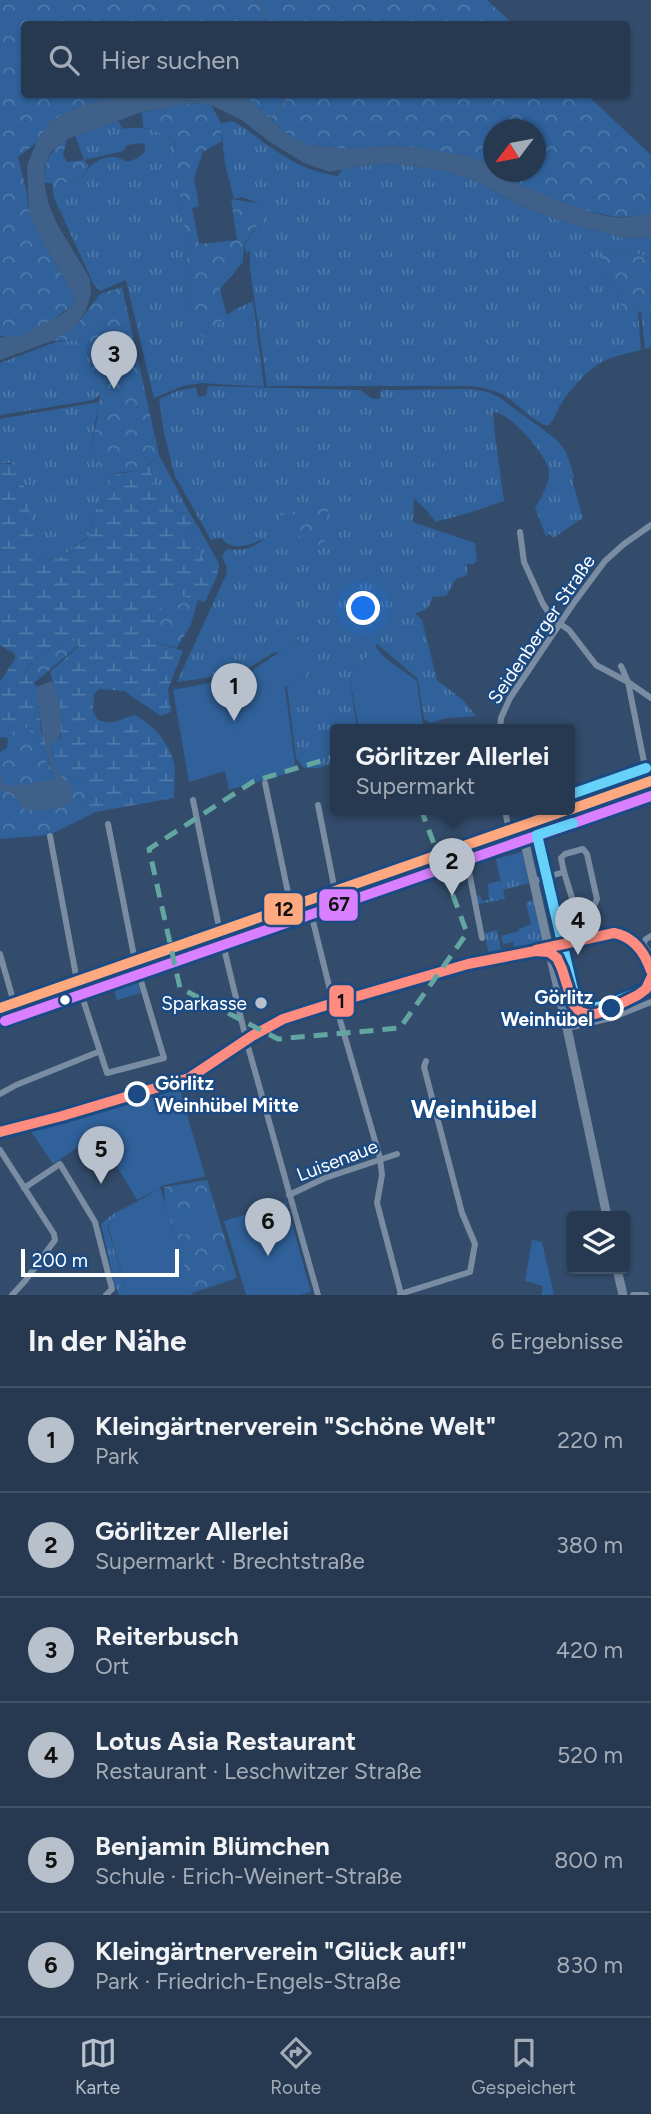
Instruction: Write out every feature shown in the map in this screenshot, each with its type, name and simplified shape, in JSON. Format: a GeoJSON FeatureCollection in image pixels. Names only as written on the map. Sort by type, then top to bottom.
{"type":"FeatureCollection","features":[{"type":"Feature","properties":{"kind":"main road"},"geometry":{"type":"LineString","coordinates":[[575,808],[650,782]]}},
{"type":"Feature","properties":{"kind":"main road"},"geometry":{"type":"LineString","coordinates":[[0,1008],[554,815]]}},
{"type":"Feature","properties":{"kind":"street","name":"Seidenberger Straße"},"geometry":{"type":"LineString","coordinates":[[500,724],[500,718],[510,698],[605,561],[651,525]]}},
{"type":"Feature","properties":{"kind":"street"},"geometry":{"type":"LineString","coordinates":[[520,532],[524,562],[543,604],[553,619],[569,629],[596,665],[651,698]]}},
{"type":"Feature","properties":{"kind":"street"},"geometry":{"type":"LineString","coordinates":[[621,666],[628,682],[650,782]]}},
{"type":"Feature","properties":{"kind":"street"},"geometry":{"type":"LineString","coordinates":[[265,783],[291,907]]}},
{"type":"Feature","properties":{"kind":"street"},"geometry":{"type":"LineString","coordinates":[[193,800],[220,932],[247,1043],[318,1295]]}},
{"type":"Feature","properties":{"kind":"street"},"geometry":{"type":"LineString","coordinates":[[318,806],[335,891]]}},
{"type":"Feature","properties":{"kind":"street"},"geometry":{"type":"LineString","coordinates":[[506,815],[509,831]]}},
{"type":"Feature","properties":{"kind":"street"},"geometry":{"type":"LineString","coordinates":[[50,836],[77,981],[107,1073],[164,1058],[135,961],[108,824]]}},
{"type":"Feature","properties":{"kind":"street"},"geometry":{"type":"LineString","coordinates":[[521,826],[606,1211]]}},
{"type":"Feature","properties":{"kind":"street"},"geometry":{"type":"LineString","coordinates":[[464,846],[482,938]]}},
{"type":"Feature","properties":{"kind":"street"},"geometry":{"type":"LineString","coordinates":[[583,849],[587,854],[597,899],[596,906],[576,911],[564,873],[561,858],[565,854],[583,849]]}},
{"type":"Feature","properties":{"kind":"street"},"geometry":{"type":"LineString","coordinates":[[534,881],[564,873]]}},
{"type":"Feature","properties":{"kind":"street"},"geometry":{"type":"LineString","coordinates":[[308,901],[334,1002],[380,1158],[382,1175],[376,1203],[400,1294],[470,1272],[475,1244],[461,1213],[424,1067],[426,1060]]}},
{"type":"Feature","properties":{"kind":"street"},"geometry":{"type":"LineString","coordinates":[[651,936],[643,944],[651,955]]}},
{"type":"Feature","properties":{"kind":"street"},"geometry":{"type":"LineString","coordinates":[[0,954],[14,1003]]}},
{"type":"Feature","properties":{"kind":"street"},"geometry":{"type":"LineString","coordinates":[[567,1028],[611,1018],[651,1002]]}},
{"type":"Feature","properties":{"kind":"street"},"geometry":{"type":"LineString","coordinates":[[0,1094],[99,1052]]}},
{"type":"Feature","properties":{"kind":"street"},"geometry":{"type":"LineString","coordinates":[[0,1150],[54,1234],[55,1240],[12,1295]]}},
{"type":"Feature","properties":{"kind":"street","name":"Luisenaue"},"geometry":{"type":"LineString","coordinates":[[289,1195],[325,1178],[397,1154]]}},
{"type":"Feature","properties":{"kind":"street"},"geometry":{"type":"LineString","coordinates":[[24,1188],[60,1164],[95,1222],[112,1289],[106,1295]]}},
{"type":"Feature","properties":{"kind":"street"},"geometry":{"type":"LineString","coordinates":[[618,1274],[623,1295]]}},
{"type":"Feature","properties":{"kind":"street"},"geometry":{"type":"LineString","coordinates":[[633,1295],[646,1295]]}},
{"type":"Feature","properties":{"kind":"highlighted area"},"geometry":{"type":"Polygon","coordinates":[[[347,753],[421,809],[467,933],[400,1028],[278,1039],[180,988],[149,849],[254,781],[347,753]]]}},
{"type":"Feature","properties":{"kind":"green space"},"geometry":{"type":"Polygon","coordinates":[[[0,0],[487,0],[510,21],[21,21],[21,98],[104,98],[67,112],[50,122],[36,143],[18,157],[29,212],[75,298],[73,305],[49,323],[23,336],[0,336],[0,0]]]}},
{"type":"Feature","properties":{"kind":"green space"},"geometry":{"type":"Polygon","coordinates":[[[246,98],[590,98],[651,155],[651,215],[619,217],[588,211],[513,182],[546,182],[546,119],[483,119],[483,161],[412,147],[347,149],[308,145],[289,136],[246,98]]]}},
{"type":"Feature","properties":{"kind":"green space"},"geometry":{"type":"Polygon","coordinates":[[[191,103],[211,105],[221,123],[222,141],[203,152],[194,178],[199,206],[192,208],[199,244],[237,240],[231,199],[263,204],[265,216],[244,244],[243,262],[220,289],[227,316],[203,337],[197,333],[187,316],[192,303],[174,143],[170,137],[143,127],[142,112],[191,103]]]}},
{"type":"Feature","properties":{"kind":"green space"},"geometry":{"type":"Polygon","coordinates":[[[118,121],[123,129],[144,128],[158,131],[174,143],[192,303],[187,316],[211,330],[224,317],[253,301],[264,387],[201,383],[183,386],[154,398],[126,280],[100,291],[94,285],[54,198],[52,183],[82,178],[95,162],[107,157],[127,162],[145,152],[145,145],[142,143],[127,145],[123,151],[84,160],[75,135],[118,121]]]}},
{"type":"Feature","properties":{"kind":"green space"},"geometry":{"type":"Polygon","coordinates":[[[230,121],[290,159],[316,171],[338,176],[342,169],[389,163],[444,171],[473,180],[522,206],[558,220],[624,238],[651,237],[651,259],[627,251],[603,248],[602,274],[617,290],[623,314],[638,311],[641,350],[613,357],[592,369],[570,392],[547,426],[501,394],[473,386],[267,386],[250,269],[250,251],[247,255],[244,245],[265,216],[263,205],[242,197],[234,199],[225,164],[221,124],[230,121]]]}},
{"type":"Feature","properties":{"kind":"green space"},"geometry":{"type":"Polygon","coordinates":[[[67,139],[63,155],[67,162],[84,160],[89,166],[82,178],[64,183],[45,183],[48,158],[67,139]]]}},
{"type":"Feature","properties":{"kind":"green space"},"geometry":{"type":"Polygon","coordinates":[[[602,248],[627,251],[651,259],[651,347],[645,349],[641,311],[623,314],[617,290],[602,274],[602,248]]]}},
{"type":"Feature","properties":{"kind":"green space"},"geometry":{"type":"Polygon","coordinates":[[[122,287],[159,455],[142,470],[108,477],[90,451],[100,395],[85,343],[75,340],[52,341],[74,328],[100,294],[122,287]]]}},
{"type":"Feature","properties":{"kind":"green space"},"geometry":{"type":"Polygon","coordinates":[[[75,340],[85,343],[100,395],[93,400],[0,415],[0,363],[56,342],[75,340]]]}},
{"type":"Feature","properties":{"kind":"green space"},"geometry":{"type":"Polygon","coordinates":[[[208,386],[360,390],[373,399],[379,399],[381,390],[470,389],[499,397],[557,440],[566,452],[574,476],[572,480],[583,518],[553,538],[550,534],[546,536],[535,508],[548,480],[547,464],[527,435],[500,414],[493,412],[504,501],[435,522],[414,498],[413,522],[475,543],[477,560],[474,564],[467,564],[467,575],[456,579],[446,596],[432,597],[427,608],[415,613],[422,620],[437,680],[463,700],[476,716],[447,718],[430,723],[424,719],[418,679],[377,644],[350,679],[356,724],[330,724],[330,764],[319,768],[304,768],[296,758],[287,686],[307,675],[299,639],[241,673],[177,682],[226,575],[227,567],[222,556],[227,549],[247,548],[264,539],[236,546],[221,538],[211,540],[175,476],[159,399],[196,387],[198,397],[206,395],[208,386]]]}},
{"type":"Feature","properties":{"kind":"green space"},"geometry":{"type":"Polygon","coordinates":[[[99,402],[90,451],[108,477],[114,493],[96,509],[88,537],[60,558],[39,559],[30,519],[11,463],[0,463],[0,419],[99,402]]]}},
{"type":"Feature","properties":{"kind":"green space"},"geometry":{"type":"Polygon","coordinates":[[[159,455],[189,512],[177,513],[152,486],[152,462],[159,455]]]}},
{"type":"Feature","properties":{"kind":"green space"},"geometry":{"type":"Polygon","coordinates":[[[152,462],[152,486],[177,513],[189,512],[197,525],[187,531],[210,570],[219,563],[217,576],[205,602],[171,593],[156,622],[154,642],[183,651],[168,689],[171,712],[161,716],[124,691],[99,689],[94,694],[93,712],[98,720],[114,722],[135,715],[159,735],[174,763],[174,798],[95,812],[86,817],[87,782],[57,772],[52,761],[50,743],[61,738],[61,729],[50,672],[79,646],[73,637],[40,655],[25,673],[37,687],[41,731],[54,773],[50,774],[39,740],[20,722],[8,738],[0,737],[0,682],[15,659],[15,654],[0,645],[0,463],[19,465],[40,559],[60,558],[88,538],[96,509],[114,493],[108,477],[136,471],[152,462]]]}},
{"type":"Feature","properties":{"kind":"green space"},"geometry":{"type":"Polygon","coordinates":[[[328,506],[327,520],[334,523],[324,541],[305,550],[300,536],[287,538],[280,518],[284,513],[328,506]]]}},
{"type":"Feature","properties":{"kind":"green space"},"geometry":{"type":"Polygon","coordinates":[[[197,525],[219,563],[210,571],[187,531],[197,525]]]}},
{"type":"Feature","properties":{"kind":"green space"},"geometry":{"type":"Polygon","coordinates":[[[171,593],[198,599],[191,624],[177,648],[154,642],[154,628],[158,616],[171,593]]]}},
{"type":"Feature","properties":{"kind":"green space"},"geometry":{"type":"Polygon","coordinates":[[[73,637],[79,645],[34,683],[25,674],[40,655],[73,637]]]}},
{"type":"Feature","properties":{"kind":"green space"},"geometry":{"type":"Polygon","coordinates":[[[299,639],[307,675],[285,687],[296,771],[229,790],[225,771],[189,782],[173,690],[244,676],[299,639]]]}},
{"type":"Feature","properties":{"kind":"green space"},"geometry":{"type":"Polygon","coordinates":[[[375,646],[385,658],[417,681],[423,724],[358,724],[350,679],[375,646]]]}},
{"type":"Feature","properties":{"kind":"green space"},"geometry":{"type":"Polygon","coordinates":[[[19,721],[39,740],[50,774],[57,772],[87,782],[86,817],[49,835],[0,839],[0,791],[4,791],[0,776],[0,752],[7,748],[8,738],[19,721]]]}},
{"type":"Feature","properties":{"kind":"green space"},"geometry":{"type":"Polygon","coordinates":[[[522,852],[529,883],[503,890],[505,899],[478,904],[477,896],[480,895],[482,901],[489,900],[488,884],[499,881],[501,884],[496,859],[522,852]]]}},
{"type":"Feature","properties":{"kind":"green space"},"geometry":{"type":"Polygon","coordinates":[[[533,900],[544,946],[490,958],[484,933],[497,930],[501,949],[514,948],[513,942],[504,946],[501,936],[531,924],[526,903],[533,900]]]}},
{"type":"Feature","properties":{"kind":"green space"},"geometry":{"type":"Polygon","coordinates":[[[133,969],[141,993],[117,1000],[110,976],[133,969]]]}},
{"type":"Feature","properties":{"kind":"green space"},"geometry":{"type":"Polygon","coordinates":[[[179,1087],[205,1176],[160,1187],[193,1295],[128,1295],[108,1226],[116,1215],[159,1188],[137,1200],[101,1139],[89,1140],[53,1164],[28,1127],[179,1087]]]}},
{"type":"Feature","properties":{"kind":"green space"},"geometry":{"type":"Polygon","coordinates":[[[207,1180],[237,1278],[192,1293],[165,1203],[164,1187],[207,1180]]]}},
{"type":"Feature","properties":{"kind":"green space"},"geometry":{"type":"Polygon","coordinates":[[[144,1198],[116,1215],[107,1226],[128,1295],[119,1295],[101,1224],[113,1214],[144,1198]]]}},
{"type":"Feature","properties":{"kind":"green space"},"geometry":{"type":"Polygon","coordinates":[[[286,1202],[311,1292],[300,1295],[246,1295],[224,1221],[286,1202]]]}},
{"type":"Feature","properties":{"kind":"green space"},"geometry":{"type":"Polygon","coordinates":[[[188,1209],[201,1213],[211,1222],[210,1226],[195,1233],[179,1233],[177,1225],[182,1213],[188,1209]]]}},
{"type":"Feature","properties":{"kind":"green space"},"geometry":{"type":"Polygon","coordinates":[[[532,1240],[542,1242],[554,1295],[541,1295],[543,1286],[525,1281],[532,1240]]]}},
{"type":"Feature","properties":{"kind":"shaded area"},"geometry":{"type":"Polygon","coordinates":[[[104,98],[246,98],[289,136],[308,145],[347,149],[412,147],[467,156],[483,161],[483,182],[513,182],[601,215],[623,218],[651,215],[651,237],[624,238],[558,220],[522,206],[473,180],[444,171],[389,163],[330,172],[304,163],[267,140],[242,120],[211,105],[191,103],[142,112],[67,139],[50,153],[44,167],[49,205],[57,224],[90,279],[91,292],[86,311],[74,328],[52,341],[0,360],[0,338],[26,334],[64,313],[75,298],[29,212],[27,166],[36,143],[50,122],[67,112],[104,98]]]}},
{"type":"Feature","properties":{"kind":"shaded area"},"geometry":{"type":"Polygon","coordinates":[[[52,681],[59,703],[61,729],[57,742],[50,743],[52,756],[57,772],[71,784],[72,798],[67,805],[55,809],[24,809],[12,793],[0,791],[0,776],[5,784],[14,786],[56,779],[43,734],[37,687],[52,681]]]}},
{"type":"Feature","properties":{"kind":"waterway"},"geometry":{"type":"LineString","coordinates":[[256,0],[268,21]]}},
{"type":"Feature","properties":{"kind":"waterway"},"geometry":{"type":"LineString","coordinates":[[269,118],[284,102],[284,98]]}},
{"type":"Feature","properties":{"kind":"tram line"},"geometry":{"type":"LineString","coordinates":[[646,958],[651,965]]}},
{"type":"Feature","properties":{"kind":"tram line"},"geometry":{"type":"LineString","coordinates":[[570,999],[579,1013],[592,1017],[630,1004],[651,990]]}},
{"type":"Feature","properties":{"kind":"transit line"},"geometry":{"type":"LineString","coordinates":[[575,793],[646,768]]}},
{"type":"Feature","properties":{"kind":"transit line","name":"12"},"geometry":{"type":"LineString","coordinates":[[575,808],[651,781]]}},
{"type":"Feature","properties":{"kind":"transit line","name":"67"},"geometry":{"type":"LineString","coordinates":[[574,823],[651,796]]}},
{"type":"Feature","properties":{"kind":"transit line","name":"12"},"geometry":{"type":"LineString","coordinates":[[0,1008],[553,815]]}},
{"type":"Feature","properties":{"kind":"transit line","name":"67"},"geometry":{"type":"LineString","coordinates":[[5,1021],[573,823]]}},
{"type":"Feature","properties":{"kind":"transit line"},"geometry":{"type":"LineString","coordinates":[[573,823],[537,835],[578,1011],[607,1005],[646,989]]}},
{"type":"Feature","properties":{"kind":"transit line","name":"1"},"geometry":{"type":"LineString","coordinates":[[536,950],[614,933],[627,938],[638,947],[651,971]]}},
{"type":"Feature","properties":{"kind":"transit line","name":"1"},"geometry":{"type":"LineString","coordinates":[[0,1132],[189,1078],[283,1019],[468,964],[535,951],[549,952],[557,958],[573,1004],[580,1012],[591,1015],[606,1011],[638,995],[646,989],[651,978]]}},
{"type":"Feature","properties":{"kind":"place","name":"Reiterbusch"},"geometry":{"type":"Point","coordinates":[114,389]}},
{"type":"Feature","properties":{"kind":"place","name":"Kleingärtnerverein \"Schöne Welt\""},"geometry":{"type":"Point","coordinates":[234,721]}},
{"type":"Feature","properties":{"kind":"place","name":"Görlitzer Allerlei"},"geometry":{"type":"Point","coordinates":[452,896]}},
{"type":"Feature","properties":{"kind":"place","name":"Lotus Asia Restaurant"},"geometry":{"type":"Point","coordinates":[578,955]}},
{"type":"Feature","properties":{"kind":"place","name":"Sparkasse"},"geometry":{"type":"Point","coordinates":[261,1003]}},
{"type":"Feature","properties":{"kind":"place","name":"Görlitz Weinhübel"},"geometry":{"type":"Point","coordinates":[611,1008]}},
{"type":"Feature","properties":{"kind":"place","name":"Görlitz Weinhübel Mitte"},"geometry":{"type":"Point","coordinates":[137,1094]}},
{"type":"Feature","properties":{"kind":"place","name":"Benjamin Blümchen"},"geometry":{"type":"Point","coordinates":[101,1184]}},
{"type":"Feature","properties":{"kind":"place","name":"Kleingärtnerverein \"Glück auf!\""},"geometry":{"type":"Point","coordinates":[268,1256]}},
{"type":"Feature","properties":{"kind":"district","name":"Weinhübel"},"geometry":{"type":"Point","coordinates":[474,1109]}}]}
